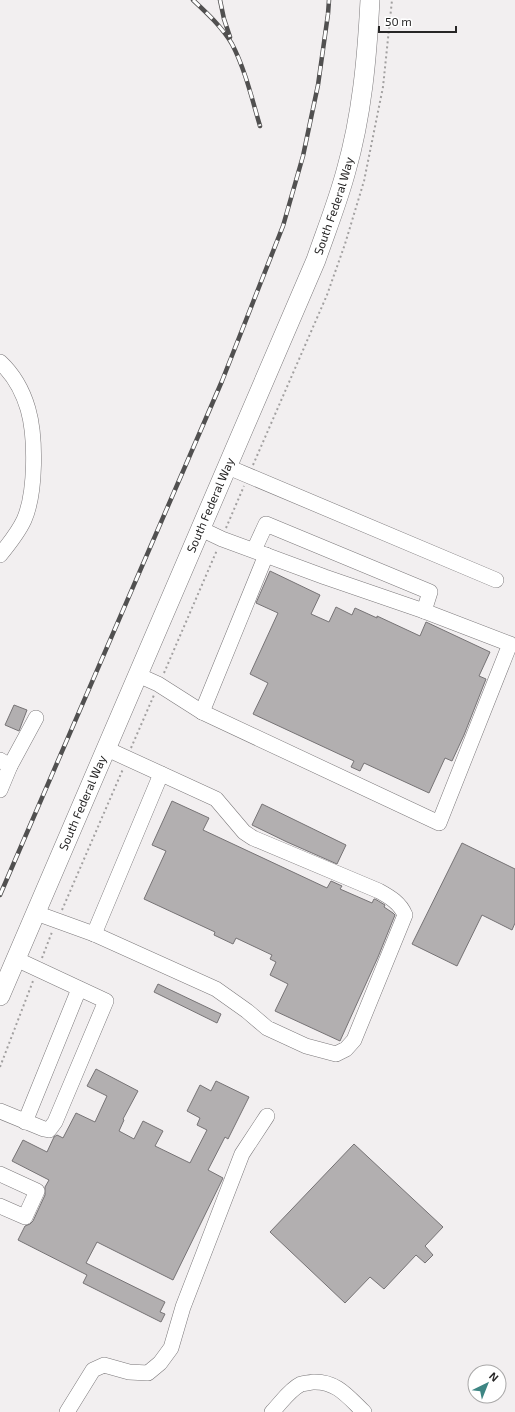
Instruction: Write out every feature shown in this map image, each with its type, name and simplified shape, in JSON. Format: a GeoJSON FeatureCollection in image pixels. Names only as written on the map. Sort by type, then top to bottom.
{"type":"FeatureCollection","features":[{"type":"Feature","properties":{"kind":"main road","name":"South Federal Way"},"geometry":{"type":"LineString","coordinates":[[0,996],[316,260],[346,171],[358,116],[366,64],[370,0]]}},
{"type":"Feature","properties":{"kind":"street"},"geometry":{"type":"LineString","coordinates":[[0,362],[6,367],[19,388],[28,409],[32,430],[34,467],[30,501],[24,520],[16,536],[0,555]]}},
{"type":"Feature","properties":{"kind":"street"},"geometry":{"type":"LineString","coordinates":[[228,467],[496,580]]}},
{"type":"Feature","properties":{"kind":"street"},"geometry":{"type":"LineString","coordinates":[[202,712],[260,552],[266,524],[430,592],[424,610]]}},
{"type":"Feature","properties":{"kind":"street"},"geometry":{"type":"LineString","coordinates":[[138,675],[158,684],[202,712],[438,823],[510,644],[424,610],[325,577],[222,539],[201,529]]}},
{"type":"Feature","properties":{"kind":"street"},"geometry":{"type":"LineString","coordinates":[[0,790],[5,763],[36,718]]}},
{"type":"Feature","properties":{"kind":"street"},"geometry":{"type":"LineString","coordinates":[[36,913],[94,934],[216,989],[248,1011],[267,1028],[306,1046],[336,1054],[346,1049],[354,1040],[405,915],[402,908],[394,900],[379,891],[253,838],[244,832],[216,799],[107,749]]}},
{"type":"Feature","properties":{"kind":"street"},"geometry":{"type":"LineString","coordinates":[[94,934],[162,774]]}},
{"type":"Feature","properties":{"kind":"street"},"geometry":{"type":"LineString","coordinates":[[0,1111],[25,1122],[49,1130],[55,1122],[106,1001],[16,959]]}},
{"type":"Feature","properties":{"kind":"street"},"geometry":{"type":"LineString","coordinates":[[25,1122],[80,989]]}},
{"type":"Feature","properties":{"kind":"street"},"geometry":{"type":"LineString","coordinates":[[66,1412],[93,1370],[104,1365],[129,1372],[148,1373],[160,1363],[171,1348],[182,1307],[242,1154],[267,1116]]}},
{"type":"Feature","properties":{"kind":"street"},"geometry":{"type":"LineString","coordinates":[[0,1174],[37,1191],[25,1217],[0,1206]]}},
{"type":"Feature","properties":{"kind":"street"},"geometry":{"type":"LineString","coordinates":[[272,1412],[290,1392],[302,1384],[314,1382],[327,1383],[342,1391],[364,1412]]}},
{"type":"Feature","properties":{"kind":"building"},"geometry":{"type":"Polygon","coordinates":[[[270,571],[320,595],[311,614],[329,622],[336,607],[352,615],[355,608],[377,618],[377,616],[420,636],[426,622],[490,652],[479,676],[486,679],[464,735],[452,761],[445,758],[429,793],[364,763],[360,771],[351,767],[354,761],[253,714],[268,683],[250,674],[278,613],[256,603],[270,571]]]}},
{"type":"Feature","properties":{"kind":"building"},"geometry":{"type":"Polygon","coordinates":[[[14,705],[27,710],[19,731],[5,725],[14,705]]]}},
{"type":"Feature","properties":{"kind":"building"},"geometry":{"type":"Polygon","coordinates":[[[172,801],[209,818],[203,830],[327,888],[331,881],[342,886],[340,889],[372,903],[375,899],[385,905],[384,907],[395,915],[378,957],[340,1041],[275,1011],[288,984],[270,975],[276,962],[270,959],[272,955],[236,938],[233,944],[214,935],[215,932],[144,899],[166,851],[152,845],[172,801]]]}},
{"type":"Feature","properties":{"kind":"building"},"geometry":{"type":"Polygon","coordinates":[[[262,804],[346,845],[337,864],[252,825],[262,804]]]}},
{"type":"Feature","properties":{"kind":"building"},"geometry":{"type":"Polygon","coordinates":[[[462,843],[515,869],[515,923],[512,930],[482,915],[457,966],[412,944],[462,843]]]}},
{"type":"Feature","properties":{"kind":"building"},"geometry":{"type":"Polygon","coordinates":[[[158,984],[221,1014],[217,1023],[154,992],[158,984]]]}},
{"type":"Feature","properties":{"kind":"building"},"geometry":{"type":"Polygon","coordinates":[[[96,1069],[138,1091],[123,1119],[124,1120],[119,1131],[134,1139],[143,1121],[163,1131],[155,1146],[190,1163],[207,1130],[197,1125],[200,1118],[187,1111],[200,1085],[211,1091],[216,1081],[249,1097],[228,1139],[225,1137],[208,1170],[223,1178],[173,1280],[97,1242],[86,1263],[165,1302],[160,1312],[165,1314],[161,1322],[83,1283],[87,1275],[18,1240],[25,1226],[33,1221],[45,1195],[45,1187],[49,1180],[12,1161],[23,1140],[47,1152],[54,1137],[57,1135],[63,1138],[76,1113],[95,1122],[107,1096],[87,1086],[96,1069]]]}},
{"type":"Feature","properties":{"kind":"building"},"geometry":{"type":"Polygon","coordinates":[[[354,1144],[443,1227],[425,1246],[433,1255],[425,1263],[416,1255],[384,1289],[370,1277],[345,1303],[270,1232],[354,1144]]]}},
{"type":"Feature","properties":{"kind":"railway"},"geometry":{"type":"LineString","coordinates":[[193,0],[219,26],[232,44],[244,74],[260,126]]}},
{"type":"Feature","properties":{"kind":"railway"},"geometry":{"type":"LineString","coordinates":[[220,0],[230,37]]}},
{"type":"Feature","properties":{"kind":"railway"},"geometry":{"type":"LineString","coordinates":[[0,895],[222,381],[283,226],[303,156],[318,85],[329,0]]}}]}
